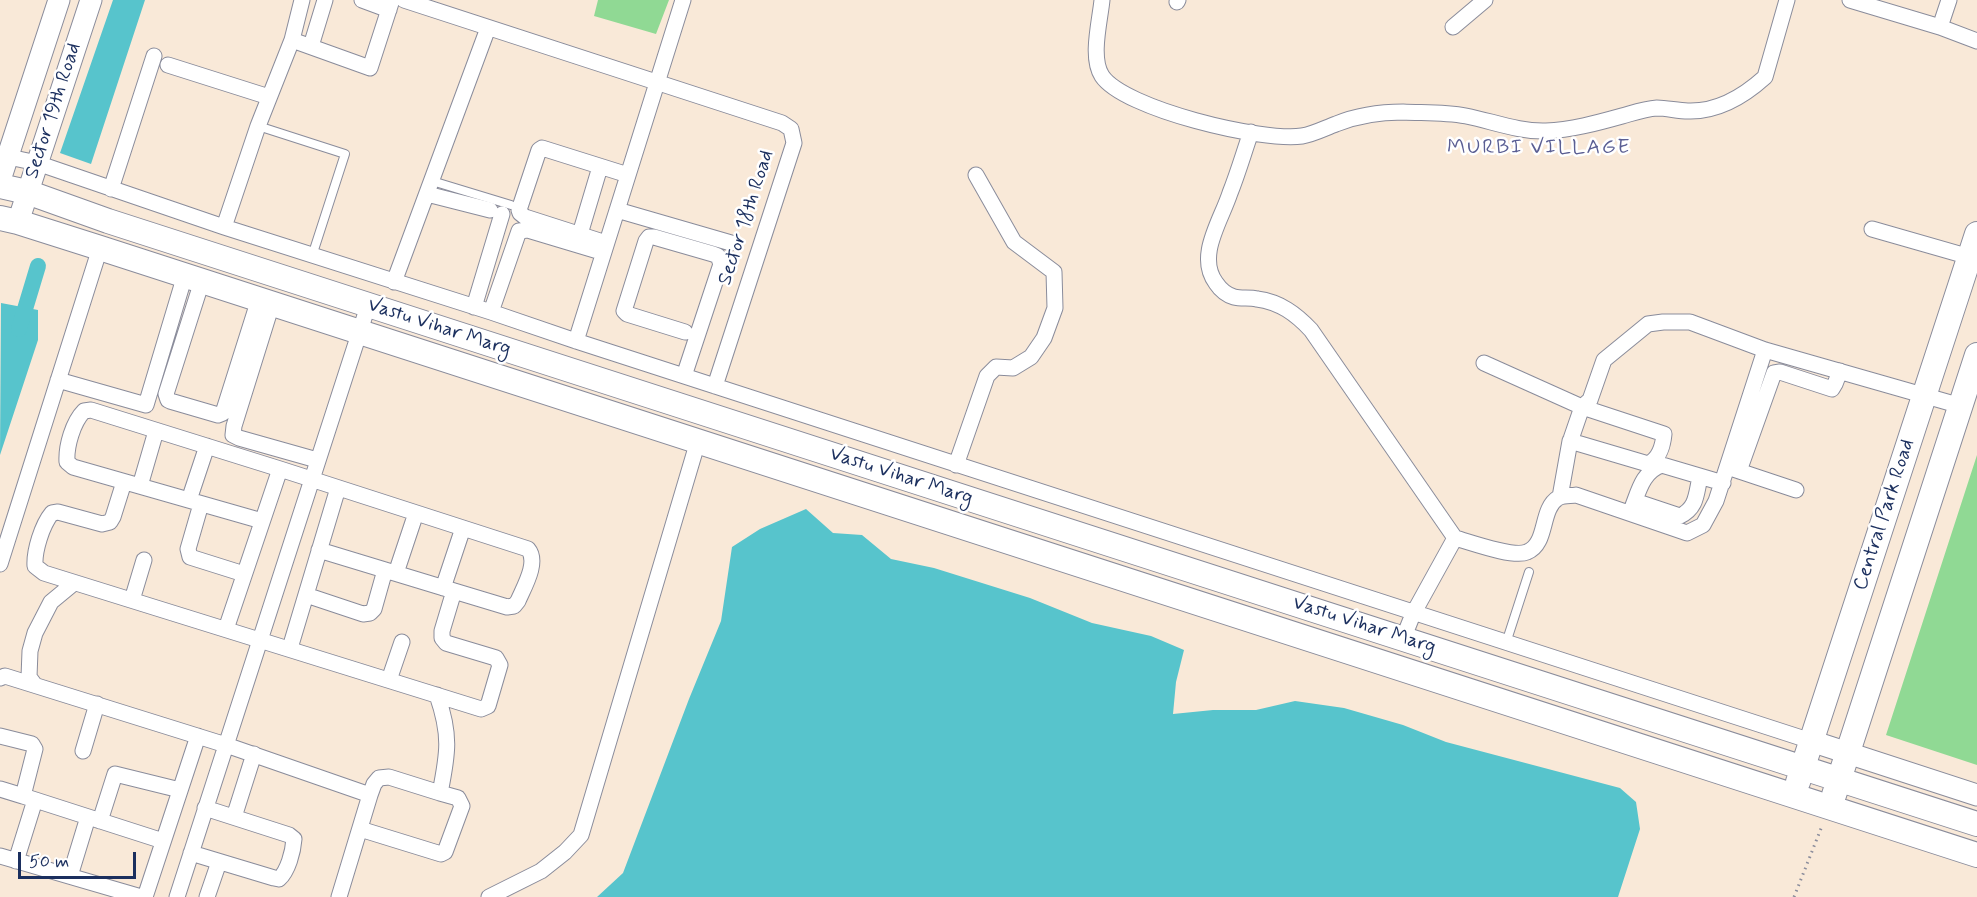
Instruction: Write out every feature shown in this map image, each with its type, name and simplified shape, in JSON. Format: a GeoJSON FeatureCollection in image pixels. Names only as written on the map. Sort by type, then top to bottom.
{"type":"FeatureCollection","features":[{"type":"Feature","properties":{"kind":"main road","name":"Sector 19th Road"},"geometry":{"type":"LineString","coordinates":[[0,180],[4,156],[59,0]]}},
{"type":"Feature","properties":{"kind":"main road","name":"Sector 19th Road"},"geometry":{"type":"LineString","coordinates":[[9,220],[27,192],[91,0]]}},
{"type":"Feature","properties":{"kind":"main road","name":"Vastu Vihar Marg"},"geometry":{"type":"LineString","coordinates":[[0,186],[27,192],[108,221],[368,306],[1977,824]]}},
{"type":"Feature","properties":{"kind":"main road","name":"Vastu Vihar Marg"},"geometry":{"type":"LineString","coordinates":[[9,220],[1977,855]]}},
{"type":"Feature","properties":{"kind":"main road","name":"Central Park Road"},"geometry":{"type":"LineString","coordinates":[[1794,796],[1924,394],[1975,250]]}},
{"type":"Feature","properties":{"kind":"main road","name":"Central Park Road"},"geometry":{"type":"LineString","coordinates":[[1830,808],[1977,355]]}},
{"type":"Feature","properties":{"kind":"main road"},"geometry":{"type":"LineString","coordinates":[[1811,741],[1977,795]]}},
{"type":"Feature","properties":{"kind":"street"},"geometry":{"type":"LineString","coordinates":[[224,227],[258,126],[292,40],[302,0]]}},
{"type":"Feature","properties":{"kind":"street"},"geometry":{"type":"LineString","coordinates":[[311,46],[325,0]]}},
{"type":"Feature","properties":{"kind":"street"},"geometry":{"type":"LineString","coordinates":[[292,40],[370,68],[390,5],[362,0]]}},
{"type":"Feature","properties":{"kind":"street","name":"Sector 18th Road"},"geometry":{"type":"LineString","coordinates":[[404,0],[782,123],[791,129],[794,142],[715,386]]}},
{"type":"Feature","properties":{"kind":"street"},"geometry":{"type":"LineString","coordinates":[[576,342],[683,0]]}},
{"type":"Feature","properties":{"kind":"street"},"geometry":{"type":"LineString","coordinates":[[1102,0],[1096,59],[1102,76],[1124,93],[1157,108],[1198,122],[1251,132],[1301,136],[1352,118],[1382,112],[1446,113],[1524,130],[1544,131],[1570,128],[1640,110],[1658,108],[1707,110],[1730,101],[1765,77],[1787,0]]}},
{"type":"Feature","properties":{"kind":"street"},"geometry":{"type":"LineString","coordinates":[[1453,27],[1485,0]]}},
{"type":"Feature","properties":{"kind":"street"},"geometry":{"type":"LineString","coordinates":[[1850,0],[1977,40]]}},
{"type":"Feature","properties":{"kind":"street"},"geometry":{"type":"LineString","coordinates":[[1940,27],[1949,0]]}},
{"type":"Feature","properties":{"kind":"street"},"geometry":{"type":"LineString","coordinates":[[394,282],[488,27]]}},
{"type":"Feature","properties":{"kind":"street"},"geometry":{"type":"LineString","coordinates":[[111,189],[154,56]]}},
{"type":"Feature","properties":{"kind":"street"},"geometry":{"type":"LineString","coordinates":[[168,65],[269,97]]}},
{"type":"Feature","properties":{"kind":"street"},"geometry":{"type":"LineString","coordinates":[[1251,132],[1230,195],[1211,240],[1208,260],[1209,274],[1220,289],[1234,297],[1259,299],[1279,305],[1296,314],[1311,330],[1455,538],[1514,554],[1526,553],[1536,546],[1552,503],[1560,497],[1576,495],[1680,516],[1689,512],[1693,507],[1700,477]]}},
{"type":"Feature","properties":{"kind":"street"},"geometry":{"type":"LineString","coordinates":[[605,248],[580,234],[525,217],[519,210],[540,149],[543,148],[628,175]]}},
{"type":"Feature","properties":{"kind":"street"},"geometry":{"type":"LineString","coordinates":[[4,156],[37,164],[312,256],[491,312],[576,342],[1811,741]]}},
{"type":"Feature","properties":{"kind":"street"},"geometry":{"type":"LineString","coordinates":[[580,234],[600,167]]}},
{"type":"Feature","properties":{"kind":"street"},"geometry":{"type":"LineString","coordinates":[[957,465],[987,376],[996,367],[1013,368],[1031,357],[1044,338],[1055,308],[1054,272],[1014,242],[976,175]]}},
{"type":"Feature","properties":{"kind":"street"},"geometry":{"type":"LineString","coordinates":[[429,187],[501,210],[474,307]]}},
{"type":"Feature","properties":{"kind":"street"},"geometry":{"type":"LineString","coordinates":[[617,210],[731,243]]}},
{"type":"Feature","properties":{"kind":"street"},"geometry":{"type":"LineString","coordinates":[[1872,229],[1975,250]]}},
{"type":"Feature","properties":{"kind":"street"},"geometry":{"type":"LineString","coordinates":[[491,312],[519,231],[528,230],[605,248]]}},
{"type":"Feature","properties":{"kind":"street"},"geometry":{"type":"LineString","coordinates":[[684,376],[721,264],[720,259],[714,254],[649,237],[624,311],[632,316],[685,332]]}},
{"type":"Feature","properties":{"kind":"street"},"geometry":{"type":"LineString","coordinates":[[0,564],[100,248]]}},
{"type":"Feature","properties":{"kind":"street"},"geometry":{"type":"LineString","coordinates":[[58,380],[146,405],[194,278]]}},
{"type":"Feature","properties":{"kind":"street"},"geometry":{"type":"LineString","coordinates":[[194,278],[166,394],[170,401],[218,415],[223,413],[266,302]]}},
{"type":"Feature","properties":{"kind":"street"},"geometry":{"type":"LineString","coordinates":[[266,302],[233,435],[317,460]]}},
{"type":"Feature","properties":{"kind":"street"},"geometry":{"type":"LineString","coordinates":[[177,897],[310,479],[368,306]]}},
{"type":"Feature","properties":{"kind":"street"},"geometry":{"type":"LineString","coordinates":[[1560,497],[1570,441],[1582,407],[1590,400],[1604,360],[1648,324],[1690,322],[1765,350],[1960,406]]}},
{"type":"Feature","properties":{"kind":"street"},"geometry":{"type":"LineString","coordinates":[[1733,469],[1765,350]]}},
{"type":"Feature","properties":{"kind":"street"},"geometry":{"type":"LineString","coordinates":[[1484,363],[1582,407],[1664,434],[1663,444],[1653,462],[1648,464],[1570,441]]}},
{"type":"Feature","properties":{"kind":"street"},"geometry":{"type":"LineString","coordinates":[[1633,507],[1687,533],[1703,525],[1716,501],[1722,483],[1733,469],[1774,373],[1780,372],[1832,388],[1840,371]]}},
{"type":"Feature","properties":{"kind":"street"},"geometry":{"type":"LineString","coordinates":[[262,521],[73,467],[67,462],[66,453],[77,417],[84,411],[91,410],[280,469],[528,549],[532,555],[532,562],[518,601],[514,606],[507,607],[319,550]]}},
{"type":"Feature","properties":{"kind":"street"},"geometry":{"type":"LineString","coordinates":[[140,486],[156,431]]}},
{"type":"Feature","properties":{"kind":"street"},"geometry":{"type":"LineString","coordinates":[[489,897],[541,871],[565,852],[581,835],[698,441]]}},
{"type":"Feature","properties":{"kind":"street"},"geometry":{"type":"LineString","coordinates":[[207,446],[195,502],[188,549],[190,557],[244,574]]}},
{"type":"Feature","properties":{"kind":"street"},"geometry":{"type":"LineString","coordinates":[[1633,507],[1643,480],[1653,468],[1662,465],[1722,483]]}},
{"type":"Feature","properties":{"kind":"street"},"geometry":{"type":"LineString","coordinates":[[226,629],[280,469]]}},
{"type":"Feature","properties":{"kind":"street"},"geometry":{"type":"LineString","coordinates":[[1733,469],[1796,490]]}},
{"type":"Feature","properties":{"kind":"street"},"geometry":{"type":"LineString","coordinates":[[124,482],[114,517],[110,522],[102,524],[58,512],[52,513],[47,519],[34,558],[35,566],[44,573],[74,583],[481,709],[488,706],[500,665],[496,658],[446,644],[442,638],[448,590],[463,528]]}},
{"type":"Feature","properties":{"kind":"street"},"geometry":{"type":"LineString","coordinates":[[290,648],[338,488]]}},
{"type":"Feature","properties":{"kind":"street"},"geometry":{"type":"LineString","coordinates":[[306,596],[363,614],[370,613],[374,609],[416,513]]}},
{"type":"Feature","properties":{"kind":"street"},"geometry":{"type":"LineString","coordinates":[[1403,639],[1413,614],[1455,538]]}},
{"type":"Feature","properties":{"kind":"street"},"geometry":{"type":"LineString","coordinates":[[132,600],[144,560]]}},
{"type":"Feature","properties":{"kind":"street"},"geometry":{"type":"LineString","coordinates":[[35,685],[29,677],[30,651],[35,633],[51,602],[74,583]]}},
{"type":"Feature","properties":{"kind":"street"},"geometry":{"type":"LineString","coordinates":[[389,680],[402,642]]}},
{"type":"Feature","properties":{"kind":"street"},"geometry":{"type":"LineString","coordinates":[[0,678],[5,676],[97,704],[254,754],[370,795]]}},
{"type":"Feature","properties":{"kind":"street"},"geometry":{"type":"LineString","coordinates":[[437,695],[445,716],[448,751],[440,793]]}},
{"type":"Feature","properties":{"kind":"street"},"geometry":{"type":"LineString","coordinates":[[83,751],[97,704]]}},
{"type":"Feature","properties":{"kind":"street"},"geometry":{"type":"LineString","coordinates":[[0,736],[32,744],[35,747],[29,798],[16,861]]}},
{"type":"Feature","properties":{"kind":"street"},"geometry":{"type":"LineString","coordinates":[[0,856],[143,897],[198,736]]}},
{"type":"Feature","properties":{"kind":"street"},"geometry":{"type":"LineString","coordinates":[[234,817],[254,754]]}},
{"type":"Feature","properties":{"kind":"street"},"geometry":{"type":"LineString","coordinates":[[70,876],[115,774],[180,790]]}},
{"type":"Feature","properties":{"kind":"street"},"geometry":{"type":"LineString","coordinates":[[339,897],[370,795],[379,778],[388,777],[458,798],[462,806],[445,852],[441,854],[360,829]]}},
{"type":"Feature","properties":{"kind":"street"},"geometry":{"type":"LineString","coordinates":[[0,789],[163,841]]}},
{"type":"Feature","properties":{"kind":"street"},"geometry":{"type":"LineString","coordinates":[[191,853],[274,878],[279,879],[284,875],[294,839],[289,835],[205,808]]}},
{"type":"Feature","properties":{"kind":"street"},"geometry":{"type":"LineString","coordinates":[[207,897],[219,862]]}},
{"type":"Feature","properties":{"kind":"lane"},"geometry":{"type":"LineString","coordinates":[[258,126],[345,154],[312,256]]}},
{"type":"Feature","properties":{"kind":"lane"},"geometry":{"type":"LineString","coordinates":[[429,187],[501,210]]}},
{"type":"Feature","properties":{"kind":"lane"},"geometry":{"type":"LineString","coordinates":[[1506,643],[1529,572]]}},
{"type":"Feature","properties":{"kind":"path"},"geometry":{"type":"LineString","coordinates":[[1794,897],[1830,808]]}},
{"type":"Feature","properties":{"kind":"green space"},"geometry":{"type":"Polygon","coordinates":[[[598,0],[669,0],[656,34],[594,16],[598,0]]]}},
{"type":"Feature","properties":{"kind":"green space"},"geometry":{"type":"Polygon","coordinates":[[[1977,455],[1977,765],[1886,735],[1977,455]]]}},
{"type":"Feature","properties":{"kind":"water"},"geometry":{"type":"Polygon","coordinates":[[[113,0],[145,0],[91,164],[60,153],[113,0]]]}},
{"type":"Feature","properties":{"kind":"water"},"geometry":{"type":"Polygon","coordinates":[[[1,303],[38,310],[38,340],[0,455],[1,303]]]}},
{"type":"Feature","properties":{"kind":"water"},"geometry":{"type":"Polygon","coordinates":[[[806,509],[833,533],[862,535],[891,559],[934,568],[1030,598],[1092,623],[1151,636],[1184,650],[1176,682],[1173,714],[1213,710],[1256,710],[1295,701],[1344,708],[1403,725],[1446,742],[1620,788],[1636,802],[1640,829],[1618,897],[597,897],[623,873],[721,621],[732,547],[760,529],[806,509]]]}},
{"type":"Feature","properties":{"kind":"waterway"},"geometry":{"type":"LineString","coordinates":[[19,329],[38,266]]}},
{"type":"Feature","properties":{"kind":"district","name":"MURBI VILLAGE"},"geometry":{"type":"Point","coordinates":[1539,149]}}]}
